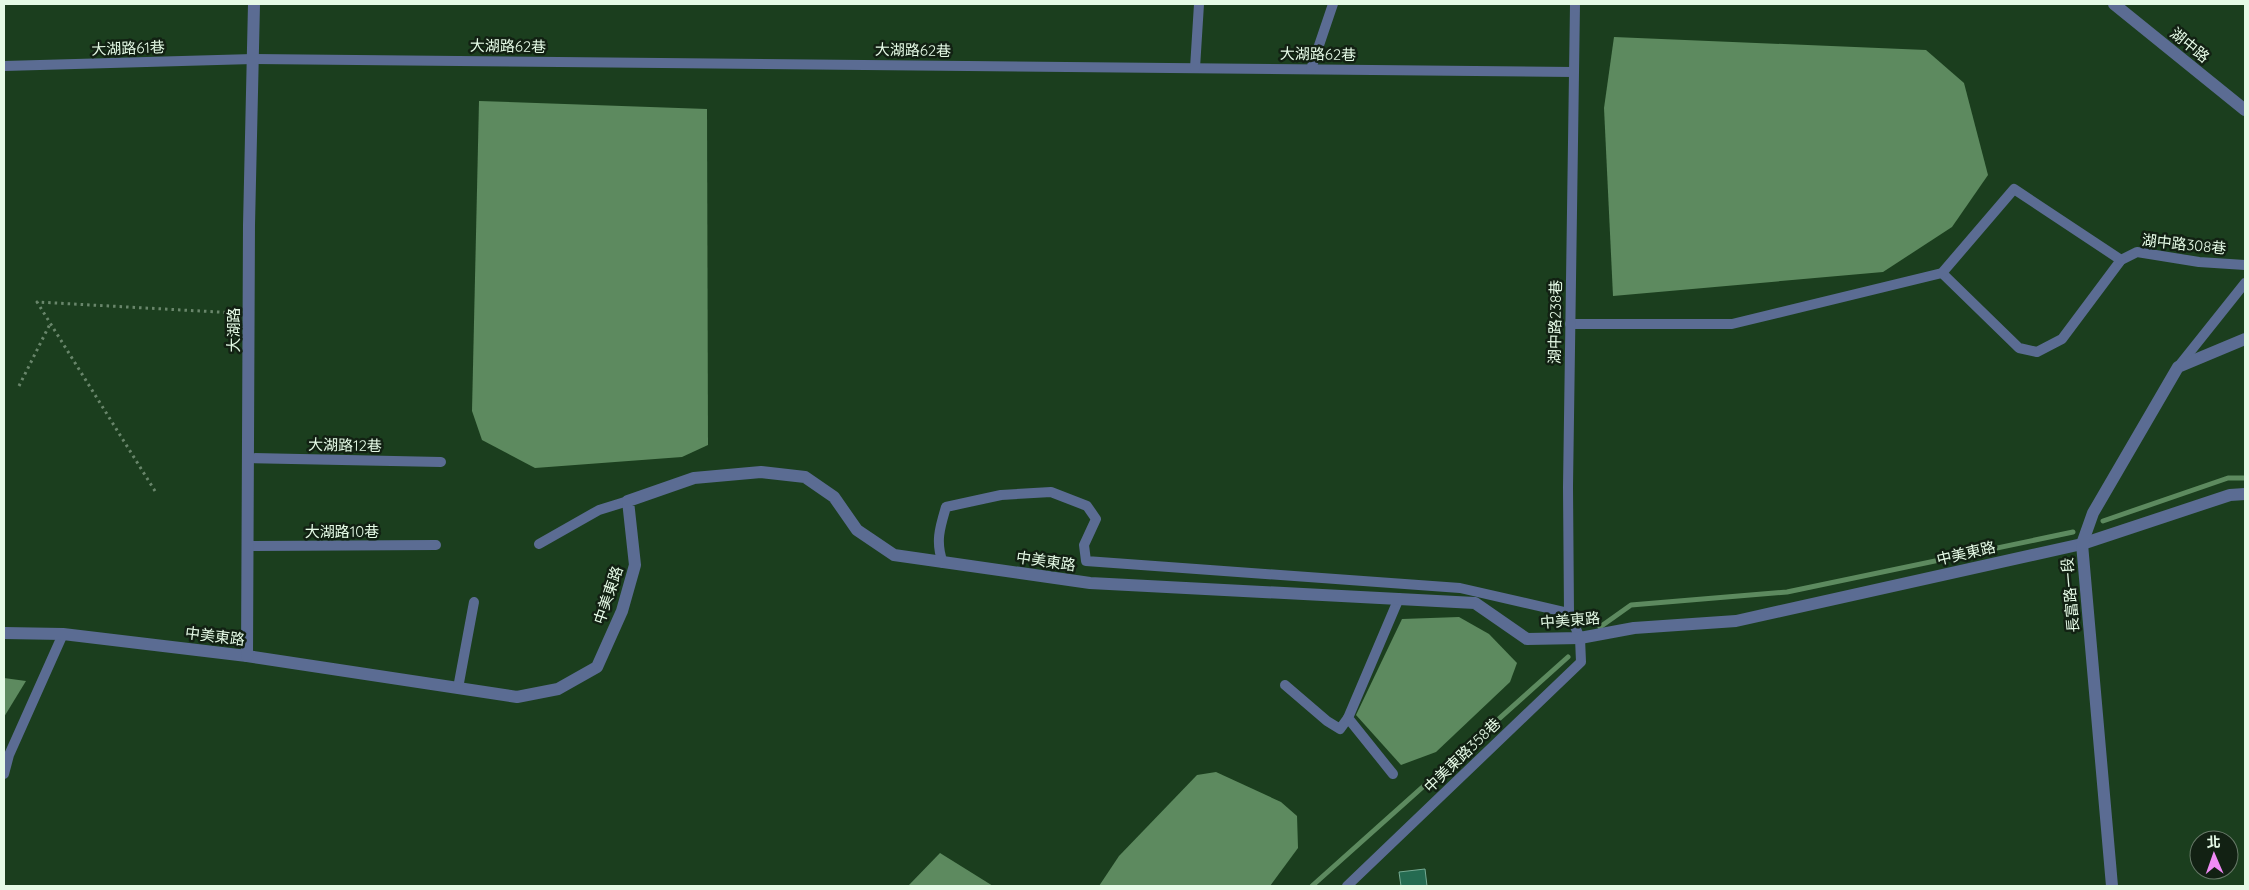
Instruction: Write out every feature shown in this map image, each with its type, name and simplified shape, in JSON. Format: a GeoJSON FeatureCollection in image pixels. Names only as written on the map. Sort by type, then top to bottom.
{"type":"FeatureCollection","features":[{"type":"Feature","properties":{"kind":"street","name":"大湖路"},"geometry":{"type":"LineString","coordinates":[[247,656],[249,314],[254,4]]}},
{"type":"Feature","properties":{"kind":"street","name":"湖中路"},"geometry":{"type":"LineString","coordinates":[[2114,4],[2245,110]]}},
{"type":"Feature","properties":{"kind":"street"},"geometry":{"type":"LineString","coordinates":[[2178,367],[2245,339]]}},
{"type":"Feature","properties":{"kind":"street","name":"長富路一段"},"geometry":{"type":"LineString","coordinates":[[2112,886],[2082,544],[2093,513],[2178,367]]}},
{"type":"Feature","properties":{"kind":"street","name":"中美東路"},"geometry":{"type":"LineString","coordinates":[[4,633],[63,634],[247,656],[516,697],[558,689],[597,667],[622,611],[635,565],[628,501],[694,478],[761,472],[805,477],[834,497],[857,530],[894,555],[1090,583],[1475,603],[1527,639],[1580,638],[1634,628],[1736,621],[2082,544],[2230,495],[2245,494]]}},
{"type":"Feature","properties":{"kind":"lane"},"geometry":{"type":"LineString","coordinates":[[1195,68],[1199,4]]}},
{"type":"Feature","properties":{"kind":"lane"},"geometry":{"type":"LineString","coordinates":[[1311,69],[1333,4]]}},
{"type":"Feature","properties":{"kind":"lane","name":"湖中路238巷"},"geometry":{"type":"LineString","coordinates":[[1575,4],[1570,324],[1569,613],[1580,638]]}},
{"type":"Feature","properties":{"kind":"lane","name":"大湖路61巷"},"geometry":{"type":"LineString","coordinates":[[4,66],[253,59]]}},
{"type":"Feature","properties":{"kind":"lane","name":"大湖路62巷"},"geometry":{"type":"LineString","coordinates":[[253,59],[1573,72]]}},
{"type":"Feature","properties":{"kind":"lane"},"geometry":{"type":"LineString","coordinates":[[1570,324],[1732,324],[1942,273],[2014,189],[2121,260],[2062,339],[2037,352],[2020,348],[1942,273]]}},
{"type":"Feature","properties":{"kind":"lane","name":"湖中路308巷"},"geometry":{"type":"LineString","coordinates":[[2121,260],[2137,252],[2199,262],[2245,265]]}},
{"type":"Feature","properties":{"kind":"lane"},"geometry":{"type":"LineString","coordinates":[[2178,367],[2245,283]]}},
{"type":"Feature","properties":{"kind":"lane","name":"大湖路12巷"},"geometry":{"type":"LineString","coordinates":[[248,458],[441,462]]}},
{"type":"Feature","properties":{"kind":"lane"},"geometry":{"type":"LineString","coordinates":[[942,563],[938,549],[939,530],[946,507],[1001,495],[1051,492],[1087,506],[1096,519],[1084,545],[1086,561],[1460,588],[1569,613]]}},
{"type":"Feature","properties":{"kind":"lane"},"geometry":{"type":"LineString","coordinates":[[539,544],[599,510],[628,501]]}},
{"type":"Feature","properties":{"kind":"lane","name":"大湖路10巷"},"geometry":{"type":"LineString","coordinates":[[248,546],[436,545]]}},
{"type":"Feature","properties":{"kind":"lane"},"geometry":{"type":"LineString","coordinates":[[1285,685],[1327,721],[1340,729],[1348,718],[1399,598]]}},
{"type":"Feature","properties":{"kind":"lane"},"geometry":{"type":"LineString","coordinates":[[458,688],[474,602]]}},
{"type":"Feature","properties":{"kind":"lane"},"geometry":{"type":"LineString","coordinates":[[4,774],[8,755],[63,634]]}},
{"type":"Feature","properties":{"kind":"lane","name":"中美東路358巷"},"geometry":{"type":"LineString","coordinates":[[1347,886],[1581,662],[1580,638]]}},
{"type":"Feature","properties":{"kind":"lane"},"geometry":{"type":"LineString","coordinates":[[1348,718],[1393,774]]}},
{"type":"Feature","properties":{"kind":"lane"},"geometry":{"type":"LineString","coordinates":[[1360,875],[1363,886]]}},
{"type":"Feature","properties":{"kind":"path"},"geometry":{"type":"LineString","coordinates":[[155,492],[37,302],[249,314]]}},
{"type":"Feature","properties":{"kind":"path"},"geometry":{"type":"LineString","coordinates":[[19,386],[50,324]]}},
{"type":"Feature","properties":{"kind":"shaded area"},"geometry":{"type":"Polygon","coordinates":[[[1614,37],[1926,50],[1964,83],[1988,175],[1952,227],[1883,272],[1613,296],[1604,108],[1614,37]]]}},
{"type":"Feature","properties":{"kind":"shaded area"},"geometry":{"type":"Polygon","coordinates":[[[479,101],[707,109],[708,445],[682,457],[535,468],[482,440],[472,411],[479,101]]]}},
{"type":"Feature","properties":{"kind":"shaded area"},"geometry":{"type":"Polygon","coordinates":[[[1459,617],[1489,634],[1517,663],[1510,682],[1436,752],[1401,765],[1356,715],[1402,619],[1459,617]]]}},
{"type":"Feature","properties":{"kind":"shaded area"},"geometry":{"type":"Polygon","coordinates":[[[4,678],[26,681],[4,717],[4,678]]]}},
{"type":"Feature","properties":{"kind":"shaded area"},"geometry":{"type":"Polygon","coordinates":[[[1216,772],[1281,802],[1297,816],[1298,848],[1270,886],[1099,886],[1119,856],[1197,775],[1216,772]]]}},
{"type":"Feature","properties":{"kind":"shaded area"},"geometry":{"type":"Polygon","coordinates":[[[940,853],[993,886],[908,886],[940,853]]]}},
{"type":"Feature","properties":{"kind":"building"},"geometry":{"type":"Polygon","coordinates":[[[1425,869],[1427,886],[1401,886],[1399,872],[1425,869]]]}},
{"type":"Feature","properties":{"kind":"waterway"},"geometry":{"type":"LineString","coordinates":[[2103,521],[2228,478],[2245,478]]}},
{"type":"Feature","properties":{"kind":"waterway"},"geometry":{"type":"LineString","coordinates":[[1600,627],[1631,605],[1787,592],[2073,532]]}},
{"type":"Feature","properties":{"kind":"waterway"},"geometry":{"type":"LineString","coordinates":[[1312,886],[1568,657]]}}]}
